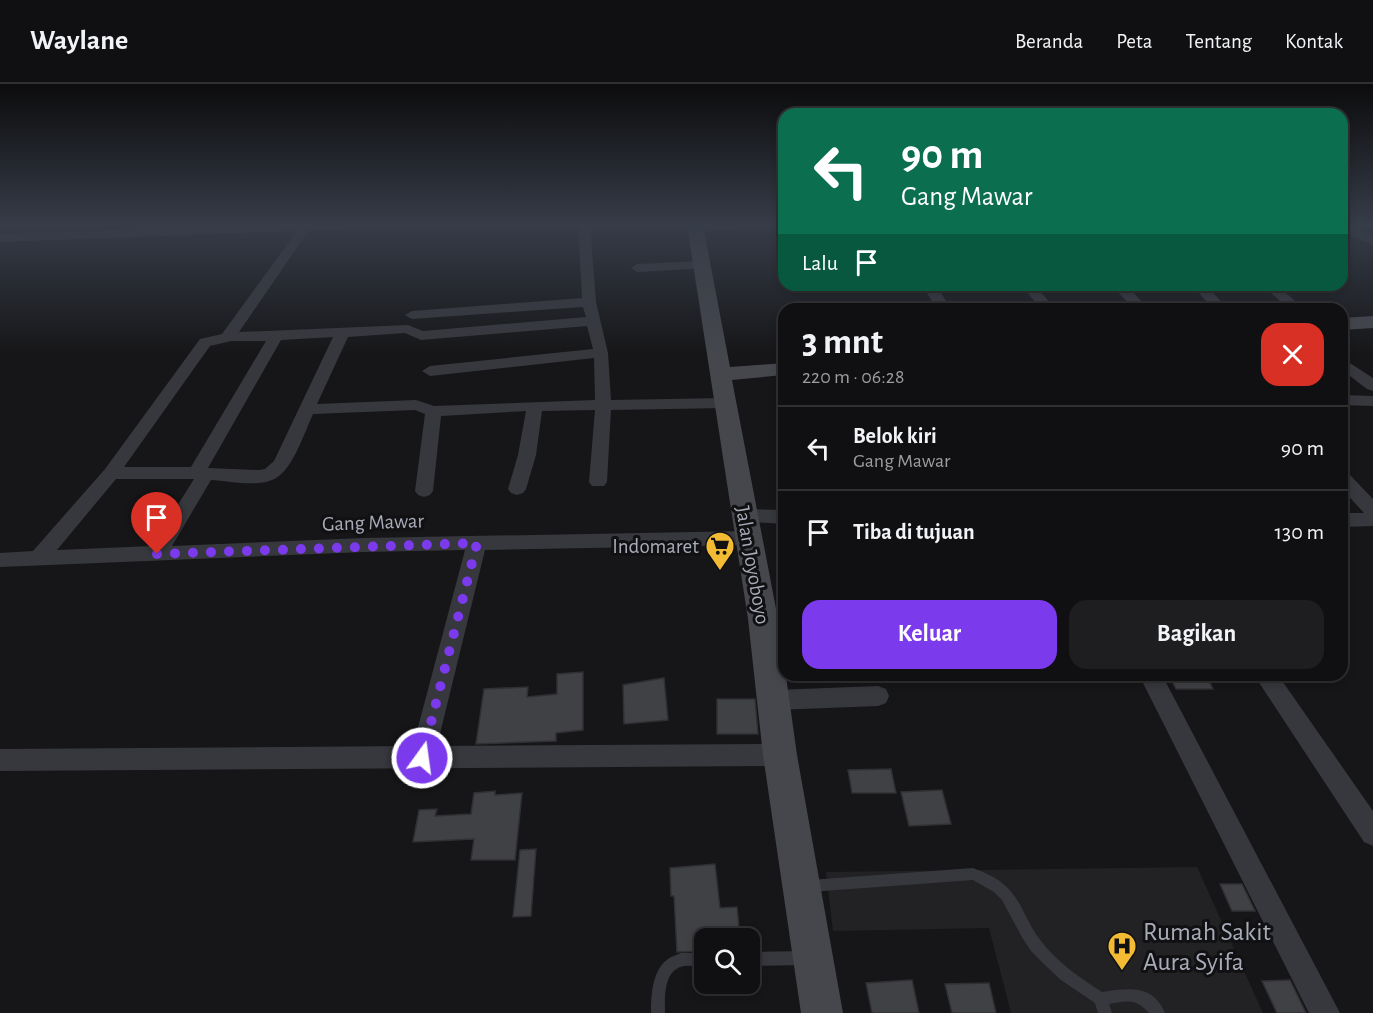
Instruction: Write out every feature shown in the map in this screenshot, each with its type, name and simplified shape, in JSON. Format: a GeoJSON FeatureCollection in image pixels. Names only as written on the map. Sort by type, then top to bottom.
{"type":"FeatureCollection","features":[{"type":"Feature","properties":{"kind":"main road","name":"Jalan Joyoboyo"},"geometry":{"type":"LineString","coordinates":[[704,268],[775,700],[780,755],[822,1013]]}},
{"type":"Feature","properties":{"kind":"main road"},"geometry":{"type":"LineString","coordinates":[[1348,324],[1373,322]]}},
{"type":"Feature","properties":{"kind":"main road"},"geometry":{"type":"LineString","coordinates":[[722,374],[778,369]]}},
{"type":"Feature","properties":{"kind":"street"},"geometry":{"type":"LineString","coordinates":[[228,337],[246,311],[259,299],[279,268]]}},
{"type":"Feature","properties":{"kind":"street"},"geometry":{"type":"LineString","coordinates":[[587,268],[592,321],[601,353],[603,405],[598,482]]}},
{"type":"Feature","properties":{"kind":"street"},"geometry":{"type":"LineString","coordinates":[[1033,291],[1042,303]]}},
{"type":"Feature","properties":{"kind":"street"},"geometry":{"type":"LineString","coordinates":[[1124,291],[1136,303]]}},
{"type":"Feature","properties":{"kind":"street"},"geometry":{"type":"LineString","coordinates":[[1204,291],[1216,303]]}},
{"type":"Feature","properties":{"kind":"street"},"geometry":{"type":"LineString","coordinates":[[1276,291],[1290,303]]}},
{"type":"Feature","properties":{"kind":"street"},"geometry":{"type":"LineString","coordinates":[[412,315],[589,302]]}},
{"type":"Feature","properties":{"kind":"street"},"geometry":{"type":"LineString","coordinates":[[39,558],[111,473],[209,341],[228,337],[408,329],[421,336],[592,321]]}},
{"type":"Feature","properties":{"kind":"street"},"geometry":{"type":"LineString","coordinates":[[111,473],[201,473],[258,476],[275,471],[281,464],[343,331]]}},
{"type":"Feature","properties":{"kind":"street"},"geometry":{"type":"LineString","coordinates":[[157,554],[276,336]]}},
{"type":"Feature","properties":{"kind":"street"},"geometry":{"type":"LineString","coordinates":[[429,371],[601,353]]}},
{"type":"Feature","properties":{"kind":"street"},"geometry":{"type":"LineString","coordinates":[[1348,367],[1373,386]]}},
{"type":"Feature","properties":{"kind":"street"},"geometry":{"type":"LineString","coordinates":[[1348,400],[1373,401]]}},
{"type":"Feature","properties":{"kind":"street"},"geometry":{"type":"LineString","coordinates":[[307,409],[416,405],[433,411],[535,406],[726,403]]}},
{"type":"Feature","properties":{"kind":"street"},"geometry":{"type":"LineString","coordinates":[[517,489],[535,406]]}},
{"type":"Feature","properties":{"kind":"street"},"geometry":{"type":"LineString","coordinates":[[424,492],[433,411]]}},
{"type":"Feature","properties":{"kind":"street"},"geometry":{"type":"LineString","coordinates":[[1348,484],[1373,511]]}},
{"type":"Feature","properties":{"kind":"street","name":"Gang Mawar"},"geometry":{"type":"LineString","coordinates":[[0,560],[477,543],[746,527],[778,518]]}},
{"type":"Feature","properties":{"kind":"street"},"geometry":{"type":"LineString","coordinates":[[1348,520],[1373,519]]}},
{"type":"Feature","properties":{"kind":"street"},"geometry":{"type":"LineString","coordinates":[[422,758],[477,543]]}},
{"type":"Feature","properties":{"kind":"street"},"geometry":{"type":"LineString","coordinates":[[1153,681],[1324,1013]]}},
{"type":"Feature","properties":{"kind":"street"},"geometry":{"type":"LineString","coordinates":[[1269,681],[1373,833]]}},
{"type":"Feature","properties":{"kind":"street"},"geometry":{"type":"LineString","coordinates":[[775,700],[878,696]]}},
{"type":"Feature","properties":{"kind":"street"},"geometry":{"type":"LineString","coordinates":[[0,760],[780,755]]}},
{"type":"Feature","properties":{"kind":"lane"},"geometry":{"type":"LineString","coordinates":[[801,887],[974,874],[991,880],[1004,890],[1033,943],[1045,957],[1103,1006],[1136,994],[1147,998],[1158,1013]]}},
{"type":"Feature","properties":{"kind":"lane"},"geometry":{"type":"LineString","coordinates":[[760,959],[813,958]]}},
{"type":"Feature","properties":{"kind":"lane"},"geometry":{"type":"LineString","coordinates":[[648,1013],[658,1013],[659,987],[667,969],[679,960],[694,960]]}},
{"type":"Feature","properties":{"kind":"shaded area","name":"Rumah Sakit Aura Syifa"},"geometry":{"type":"Polygon","coordinates":[[[1197,867],[1263,1013],[1011,1013],[989,928],[833,931],[826,872],[1197,867]]]}},
{"type":"Feature","properties":{"kind":"building"},"geometry":{"type":"Polygon","coordinates":[[[583,672],[583,730],[556,733],[556,741],[476,744],[484,689],[528,687],[527,697],[557,694],[557,674],[583,672]]]}},
{"type":"Feature","properties":{"kind":"building"},"geometry":{"type":"Polygon","coordinates":[[[664,678],[668,720],[624,724],[623,685],[664,678]]]}},
{"type":"Feature","properties":{"kind":"building"},"geometry":{"type":"Polygon","coordinates":[[[1172,681],[1209,681],[1213,689],[1176,689],[1172,681]]]}},
{"type":"Feature","properties":{"kind":"building"},"geometry":{"type":"Polygon","coordinates":[[[717,699],[755,699],[758,734],[717,734],[717,699]]]}},
{"type":"Feature","properties":{"kind":"building"},"geometry":{"type":"Polygon","coordinates":[[[891,769],[896,793],[852,793],[848,770],[891,769]]]}},
{"type":"Feature","properties":{"kind":"building"},"geometry":{"type":"Polygon","coordinates":[[[942,790],[951,824],[909,826],[901,792],[942,790]]]}},
{"type":"Feature","properties":{"kind":"building"},"geometry":{"type":"Polygon","coordinates":[[[495,791],[495,795],[522,793],[515,860],[471,860],[474,839],[413,842],[419,810],[437,809],[435,816],[471,814],[474,793],[495,791]]]}},
{"type":"Feature","properties":{"kind":"building"},"geometry":{"type":"Polygon","coordinates":[[[536,849],[531,916],[513,917],[520,850],[536,849]]]}},
{"type":"Feature","properties":{"kind":"building"},"geometry":{"type":"Polygon","coordinates":[[[715,864],[720,908],[737,907],[739,928],[694,928],[694,951],[677,952],[670,868],[715,864]]]}},
{"type":"Feature","properties":{"kind":"building"},"geometry":{"type":"Polygon","coordinates":[[[1220,884],[1242,884],[1255,911],[1232,911],[1220,884]]]}},
{"type":"Feature","properties":{"kind":"building"},"geometry":{"type":"Polygon","coordinates":[[[912,980],[919,1013],[872,1013],[866,983],[912,980]]]}},
{"type":"Feature","properties":{"kind":"building"},"geometry":{"type":"Polygon","coordinates":[[[1290,980],[1306,1013],[1277,1013],[1262,981],[1290,980]]]}},
{"type":"Feature","properties":{"kind":"building"},"geometry":{"type":"Polygon","coordinates":[[[989,983],[996,1013],[952,1013],[945,984],[989,983]]]}},
{"type":"Feature","properties":{"kind":"place","name":"Indomaret"},"geometry":{"type":"Point","coordinates":[720,572]}},
{"type":"Feature","properties":{"kind":"place","name":"Rumah Sakit Aura Syifa"},"geometry":{"type":"Point","coordinates":[1122,972]}},
{"type":"Feature","properties":{"kind":"route"},"geometry":{"type":"LineString","coordinates":[[157,554],[364,545],[477,543],[422,758]]}}]}
